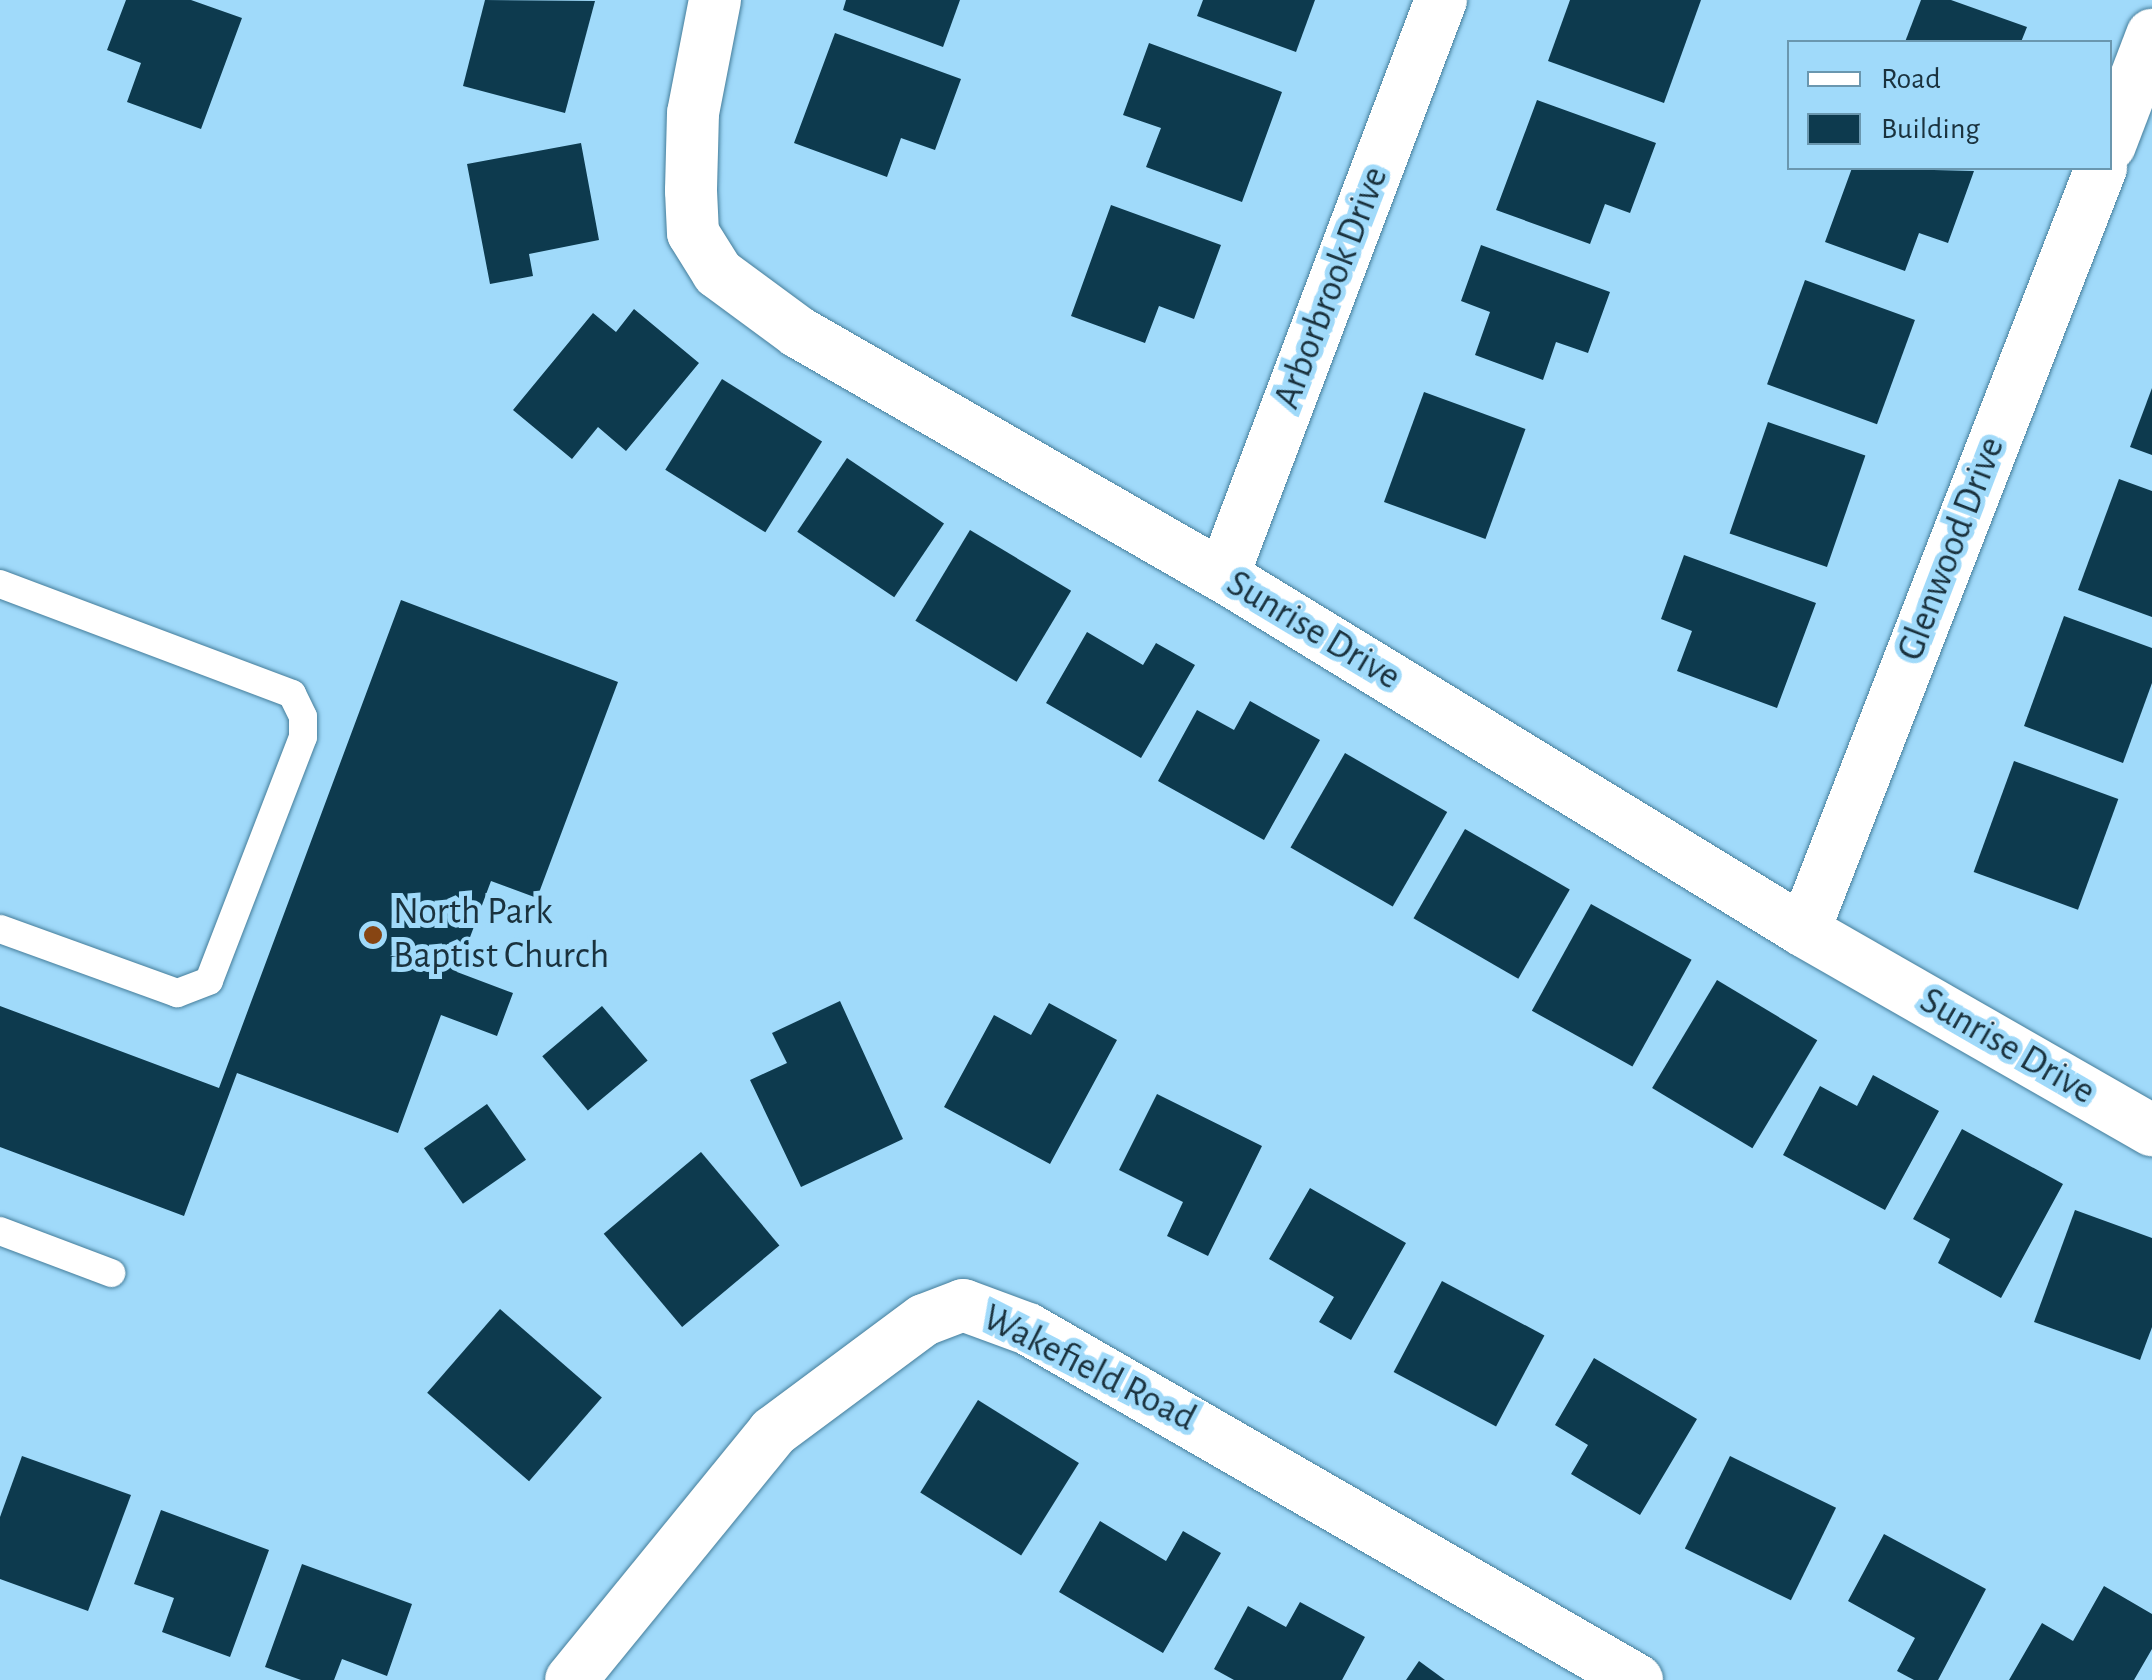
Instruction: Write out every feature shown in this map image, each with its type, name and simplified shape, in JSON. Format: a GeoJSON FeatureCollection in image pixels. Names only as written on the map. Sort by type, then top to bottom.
{"type":"FeatureCollection","features":[{"type":"Feature","properties":{"kind":"street","name":"Sunrise Drive"},"geometry":{"type":"LineString","coordinates":[[714,0],[693,113],[690,191],[693,233],[718,272],[798,332],[1223,576],[1804,931],[2152,1130]]}},
{"type":"Feature","properties":{"kind":"street","name":"Arborbrook Drive"},"geometry":{"type":"LineString","coordinates":[[1223,576],[1441,0]]}},
{"type":"Feature","properties":{"kind":"street"},"geometry":{"type":"LineString","coordinates":[[2112,140],[2152,35]]}},
{"type":"Feature","properties":{"kind":"street","name":"Glenwood Drive"},"geometry":{"type":"LineString","coordinates":[[1804,931],[2099,170]]}},
{"type":"Feature","properties":{"kind":"street","name":"Wakefield Road"},"geometry":{"type":"LineString","coordinates":[[571,1680],[773,1432],[924,1320],[963,1306],[1028,1329],[1638,1680]]}},
{"type":"Feature","properties":{"kind":"lane"},"geometry":{"type":"LineString","coordinates":[[0,584],[292,694],[304,716],[303,737],[209,980],[176,993],[0,929]]}},
{"type":"Feature","properties":{"kind":"lane"},"geometry":{"type":"LineString","coordinates":[[0,1231],[112,1272]]}},
{"type":"Feature","properties":{"kind":"building"},"geometry":{"type":"Polygon","coordinates":[[[126,0],[191,0],[242,18],[201,129],[127,102],[141,63],[107,50],[126,0]]]}},
{"type":"Feature","properties":{"kind":"building"},"geometry":{"type":"Polygon","coordinates":[[[485,0],[595,1],[565,113],[463,86],[485,0]]]}},
{"type":"Feature","properties":{"kind":"building"},"geometry":{"type":"Polygon","coordinates":[[[846,0],[960,0],[943,47],[843,10],[846,0]]]}},
{"type":"Feature","properties":{"kind":"building"},"geometry":{"type":"Polygon","coordinates":[[[1203,0],[1315,0],[1296,52],[1197,16],[1203,0]]]}},
{"type":"Feature","properties":{"kind":"building"},"geometry":{"type":"Polygon","coordinates":[[[1570,0],[1701,0],[1664,103],[1548,61],[1570,0]]]}},
{"type":"Feature","properties":{"kind":"building"},"geometry":{"type":"Polygon","coordinates":[[[1921,0],[1951,0],[2027,27],[2022,40],[1906,40],[1921,0]]]}},
{"type":"Feature","properties":{"kind":"building"},"geometry":{"type":"Polygon","coordinates":[[[835,33],[961,79],[935,150],[901,138],[887,177],[794,143],[835,33]]]}},
{"type":"Feature","properties":{"kind":"building"},"geometry":{"type":"Polygon","coordinates":[[[1149,43],[1282,92],[1242,202],[1146,167],[1161,128],[1123,115],[1149,43]]]}},
{"type":"Feature","properties":{"kind":"building"},"geometry":{"type":"Polygon","coordinates":[[[1537,100],[1656,143],[1630,213],[1605,204],[1590,244],[1496,210],[1537,100]]]}},
{"type":"Feature","properties":{"kind":"building"},"geometry":{"type":"Polygon","coordinates":[[[581,143],[599,240],[529,254],[533,276],[490,284],[467,164],[581,143]]]}},
{"type":"Feature","properties":{"kind":"building"},"geometry":{"type":"Polygon","coordinates":[[[1851,170],[1974,171],[1948,243],[1919,233],[1905,271],[1825,242],[1851,170]]]}},
{"type":"Feature","properties":{"kind":"building"},"geometry":{"type":"Polygon","coordinates":[[[1111,205],[1221,245],[1194,319],[1159,306],[1145,343],[1071,316],[1111,205]]]}},
{"type":"Feature","properties":{"kind":"building"},"geometry":{"type":"Polygon","coordinates":[[[1481,245],[1610,292],[1588,353],[1556,342],[1543,380],[1475,355],[1490,312],[1461,301],[1481,245]]]}},
{"type":"Feature","properties":{"kind":"building"},"geometry":{"type":"Polygon","coordinates":[[[1805,280],[1915,320],[1877,424],[1767,384],[1805,280]]]}},
{"type":"Feature","properties":{"kind":"building"},"geometry":{"type":"Polygon","coordinates":[[[634,309],[699,363],[626,451],[598,427],[572,459],[513,410],[593,313],[616,332],[634,309]]]}},
{"type":"Feature","properties":{"kind":"building"},"geometry":{"type":"Polygon","coordinates":[[[722,379],[822,442],[765,532],[665,470],[722,379]]]}},
{"type":"Feature","properties":{"kind":"building"},"geometry":{"type":"Polygon","coordinates":[[[2152,388],[2152,455],[2130,447],[2152,388]]]}},
{"type":"Feature","properties":{"kind":"building"},"geometry":{"type":"Polygon","coordinates":[[[1424,392],[1525,429],[1485,539],[1384,502],[1424,392]]]}},
{"type":"Feature","properties":{"kind":"building"},"geometry":{"type":"Polygon","coordinates":[[[1768,422],[1865,456],[1827,567],[1730,534],[1768,422]]]}},
{"type":"Feature","properties":{"kind":"building"},"geometry":{"type":"Polygon","coordinates":[[[847,458],[944,523],[894,597],[797,532],[847,458]]]}},
{"type":"Feature","properties":{"kind":"building"},"geometry":{"type":"Polygon","coordinates":[[[2119,479],[2152,491],[2152,617],[2078,590],[2119,479]]]}},
{"type":"Feature","properties":{"kind":"building"},"geometry":{"type":"Polygon","coordinates":[[[970,530],[1071,591],[1017,682],[915,621],[970,530]]]}},
{"type":"Feature","properties":{"kind":"building"},"geometry":{"type":"Polygon","coordinates":[[[1684,555],[1816,603],[1777,708],[1677,671],[1692,631],[1661,619],[1684,555]]]}},
{"type":"Feature","properties":{"kind":"building","name":"North Park Baptist Church"},"geometry":{"type":"Polygon","coordinates":[[[401,600],[618,682],[537,898],[491,881],[457,972],[513,993],[497,1036],[441,1015],[398,1133],[237,1073],[184,1216],[0,1147],[0,1006],[219,1088],[401,600]]]}},
{"type":"Feature","properties":{"kind":"building"},"geometry":{"type":"Polygon","coordinates":[[[2064,616],[2152,648],[2152,683],[2123,763],[2024,726],[2064,616]]]}},
{"type":"Feature","properties":{"kind":"building"},"geometry":{"type":"Polygon","coordinates":[[[1087,632],[1143,665],[1156,643],[1195,665],[1141,758],[1046,703],[1087,632]]]}},
{"type":"Feature","properties":{"kind":"building"},"geometry":{"type":"Polygon","coordinates":[[[1250,701],[1320,740],[1264,840],[1158,781],[1197,710],[1234,730],[1250,701]]]}},
{"type":"Feature","properties":{"kind":"building"},"geometry":{"type":"Polygon","coordinates":[[[1345,753],[1447,812],[1393,906],[1290,847],[1345,753]]]}},
{"type":"Feature","properties":{"kind":"building"},"geometry":{"type":"Polygon","coordinates":[[[2014,761],[2118,799],[2078,910],[1974,872],[2014,761]]]}},
{"type":"Feature","properties":{"kind":"building"},"geometry":{"type":"Polygon","coordinates":[[[1465,829],[1570,890],[1518,979],[1414,918],[1465,829]]]}},
{"type":"Feature","properties":{"kind":"building"},"geometry":{"type":"Polygon","coordinates":[[[1591,904],[1692,960],[1632,1066],[1532,1011],[1591,904]]]}},
{"type":"Feature","properties":{"kind":"building"},"geometry":{"type":"Polygon","coordinates":[[[1717,980],[1817,1040],[1752,1148],[1652,1088],[1717,980]]]}},
{"type":"Feature","properties":{"kind":"building"},"geometry":{"type":"Polygon","coordinates":[[[840,1001],[903,1139],[801,1187],[750,1080],[787,1063],[772,1033],[840,1001]]]}},
{"type":"Feature","properties":{"kind":"building"},"geometry":{"type":"Polygon","coordinates":[[[1049,1003],[1117,1040],[1050,1164],[944,1107],[994,1015],[1031,1035],[1049,1003]]]}},
{"type":"Feature","properties":{"kind":"building"},"geometry":{"type":"Polygon","coordinates":[[[602,1006],[648,1060],[588,1111],[542,1056],[602,1006]]]}},
{"type":"Feature","properties":{"kind":"building"},"geometry":{"type":"Polygon","coordinates":[[[1873,1075],[1939,1111],[1885,1210],[1783,1155],[1820,1086],[1857,1106],[1873,1075]]]}},
{"type":"Feature","properties":{"kind":"building"},"geometry":{"type":"Polygon","coordinates":[[[1157,1094],[1262,1146],[1208,1256],[1167,1236],[1183,1202],[1119,1170],[1157,1094]]]}},
{"type":"Feature","properties":{"kind":"building"},"geometry":{"type":"Polygon","coordinates":[[[487,1104],[526,1160],[463,1204],[424,1148],[487,1104]]]}},
{"type":"Feature","properties":{"kind":"building"},"geometry":{"type":"Polygon","coordinates":[[[1962,1129],[2063,1184],[2001,1298],[1938,1263],[1950,1239],[1913,1219],[1962,1129]]]}},
{"type":"Feature","properties":{"kind":"building"},"geometry":{"type":"Polygon","coordinates":[[[701,1152],[779,1245],[682,1327],[604,1234],[701,1152]]]}},
{"type":"Feature","properties":{"kind":"building"},"geometry":{"type":"Polygon","coordinates":[[[1310,1188],[1406,1243],[1351,1340],[1319,1322],[1334,1297],[1269,1259],[1310,1188]]]}},
{"type":"Feature","properties":{"kind":"building"},"geometry":{"type":"Polygon","coordinates":[[[2075,1210],[2152,1238],[2152,1327],[2140,1360],[2034,1322],[2075,1210]]]}},
{"type":"Feature","properties":{"kind":"building"},"geometry":{"type":"Polygon","coordinates":[[[1442,1281],[1544,1335],[1496,1426],[1394,1372],[1442,1281]]]}},
{"type":"Feature","properties":{"kind":"building"},"geometry":{"type":"Polygon","coordinates":[[[500,1309],[602,1398],[529,1481],[427,1393],[500,1309]]]}},
{"type":"Feature","properties":{"kind":"building"},"geometry":{"type":"Polygon","coordinates":[[[1594,1358],[1697,1419],[1640,1515],[1571,1474],[1588,1445],[1555,1425],[1594,1358]]]}},
{"type":"Feature","properties":{"kind":"building"},"geometry":{"type":"Polygon","coordinates":[[[978,1400],[1079,1463],[1021,1555],[920,1492],[978,1400]]]}},
{"type":"Feature","properties":{"kind":"building"},"geometry":{"type":"Polygon","coordinates":[[[22,1456],[131,1495],[88,1611],[0,1579],[0,1517],[22,1456]]]}},
{"type":"Feature","properties":{"kind":"building"},"geometry":{"type":"Polygon","coordinates":[[[1730,1456],[1836,1508],[1791,1600],[1685,1549],[1730,1456]]]}},
{"type":"Feature","properties":{"kind":"building"},"geometry":{"type":"Polygon","coordinates":[[[161,1510],[269,1550],[230,1657],[162,1632],[174,1598],[134,1584],[161,1510]]]}},
{"type":"Feature","properties":{"kind":"building"},"geometry":{"type":"Polygon","coordinates":[[[1100,1521],[1166,1561],[1183,1531],[1221,1553],[1163,1653],[1059,1592],[1100,1521]]]}},
{"type":"Feature","properties":{"kind":"building"},"geometry":{"type":"Polygon","coordinates":[[[1884,1534],[1986,1589],[1938,1680],[1914,1680],[1897,1671],[1915,1638],[1848,1601],[1884,1534]]]}},
{"type":"Feature","properties":{"kind":"building"},"geometry":{"type":"Polygon","coordinates":[[[302,1564],[412,1604],[387,1676],[342,1659],[334,1680],[301,1680],[265,1667],[302,1564]]]}},
{"type":"Feature","properties":{"kind":"building"},"geometry":{"type":"Polygon","coordinates":[[[2104,1586],[2152,1614],[2152,1649],[2134,1680],[2009,1680],[2042,1623],[2073,1641],[2104,1586]]]}},
{"type":"Feature","properties":{"kind":"building"},"geometry":{"type":"Polygon","coordinates":[[[1300,1602],[1365,1637],[1342,1680],[1234,1680],[1214,1669],[1248,1606],[1286,1627],[1300,1602]]]}},
{"type":"Feature","properties":{"kind":"building"},"geometry":{"type":"Polygon","coordinates":[[[1419,1661],[1445,1680],[1406,1680],[1419,1661]]]}},
{"type":"Feature","properties":{"kind":"place","name":"North Park Baptist Church"},"geometry":{"type":"Point","coordinates":[373,935]}}]}
